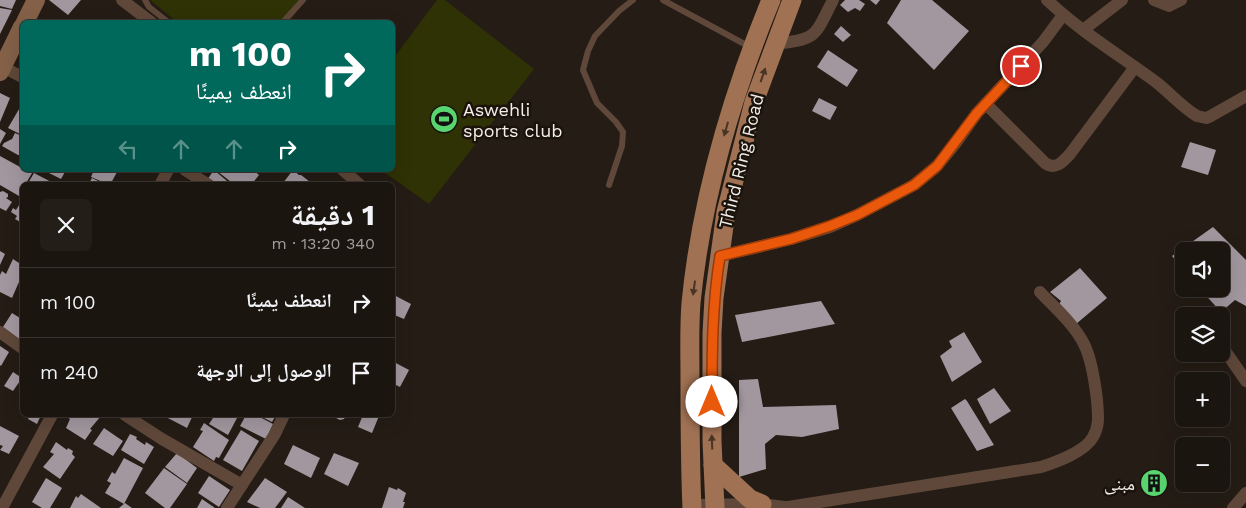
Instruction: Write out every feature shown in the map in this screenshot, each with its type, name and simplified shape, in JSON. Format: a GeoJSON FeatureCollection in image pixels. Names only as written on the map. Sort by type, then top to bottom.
{"type":"FeatureCollection","features":[{"type":"Feature","properties":{"kind":"main road","name":"Third Ring Road"},"geometry":{"type":"LineString","coordinates":[[692,506],[690,444],[692,304],[713,174],[752,48],[771,0]]}},
{"type":"Feature","properties":{"kind":"main road","name":"Third Ring Road"},"geometry":{"type":"LineString","coordinates":[[715,507],[712,333],[714,298],[726,212],[752,110],[792,0]]}},
{"type":"Feature","properties":{"kind":"main road"},"geometry":{"type":"LineString","coordinates":[[713,465],[750,499],[762,504]]}},
{"type":"Feature","properties":{"kind":"street"},"geometry":{"type":"LineString","coordinates":[[26,20],[36,0]]}},
{"type":"Feature","properties":{"kind":"street"},"geometry":{"type":"LineString","coordinates":[[122,0],[148,20]]}},
{"type":"Feature","properties":{"kind":"street"},"geometry":{"type":"LineString","coordinates":[[775,44],[811,37],[819,28],[833,0]]}},
{"type":"Feature","properties":{"kind":"street"},"geometry":{"type":"LineString","coordinates":[[1083,30],[1122,0]]}},
{"type":"Feature","properties":{"kind":"street"},"geometry":{"type":"LineString","coordinates":[[1154,0],[1169,6],[1181,0]]}},
{"type":"Feature","properties":{"kind":"street"},"geometry":{"type":"LineString","coordinates":[[1051,1],[1063,15],[1114,54],[1157,83],[1192,113],[1204,118],[1212,116],[1246,96]]}},
{"type":"Feature","properties":{"kind":"street"},"geometry":{"type":"LineString","coordinates":[[720,256],[791,239],[830,226],[857,215],[914,185],[937,166],[977,113],[1043,42],[1063,15]]}},
{"type":"Feature","properties":{"kind":"street"},"geometry":{"type":"LineString","coordinates":[[20,31],[2,69],[20,76]]}},
{"type":"Feature","properties":{"kind":"street"},"geometry":{"type":"LineString","coordinates":[[986,104],[1044,163],[1050,166],[1058,165],[1070,154],[1134,67]]}},
{"type":"Feature","properties":{"kind":"street"},"geometry":{"type":"LineString","coordinates":[[188,172],[204,182]]}},
{"type":"Feature","properties":{"kind":"street"},"geometry":{"type":"LineString","coordinates":[[345,172],[357,182]]}},
{"type":"Feature","properties":{"kind":"street"},"geometry":{"type":"LineString","coordinates":[[692,506],[715,507],[762,504],[783,508],[1041,467],[1077,452],[1093,439],[1100,420],[1095,381],[1084,345],[1071,325],[1040,292]]}},
{"type":"Feature","properties":{"kind":"street"},"geometry":{"type":"LineString","coordinates":[[0,332],[20,347]]}},
{"type":"Feature","properties":{"kind":"street"},"geometry":{"type":"LineString","coordinates":[[1230,358],[1246,381]]}},
{"type":"Feature","properties":{"kind":"street"},"geometry":{"type":"LineString","coordinates":[[3,499],[51,417]]}},
{"type":"Feature","properties":{"kind":"street"},"geometry":{"type":"LineString","coordinates":[[128,417],[242,486]]}},
{"type":"Feature","properties":{"kind":"street"},"geometry":{"type":"LineString","coordinates":[[227,508],[275,434],[283,417]]}},
{"type":"Feature","properties":{"kind":"street"},"geometry":{"type":"LineString","coordinates":[[1233,508],[1246,493]]}},
{"type":"Feature","properties":{"kind":"lane"},"geometry":{"type":"LineString","coordinates":[[145,0],[149,7],[165,20]]}},
{"type":"Feature","properties":{"kind":"lane"},"geometry":{"type":"LineString","coordinates":[[286,20],[303,0]]}},
{"type":"Feature","properties":{"kind":"lane"},"geometry":{"type":"LineString","coordinates":[[609,185],[622,146],[623,132],[597,103],[583,70],[588,51],[595,36],[619,11],[634,0]]}},
{"type":"Feature","properties":{"kind":"lane"},"geometry":{"type":"LineString","coordinates":[[663,0],[752,48]]}},
{"type":"Feature","properties":{"kind":"green space"},"geometry":{"type":"Polygon","coordinates":[[[150,0],[305,0],[290,20],[175,20],[150,0]]]}},
{"type":"Feature","properties":{"kind":"green space","name":"Aswehli sports club"},"geometry":{"type":"Polygon","coordinates":[[[437,0],[445,0],[534,69],[429,204],[384,172],[395,172],[395,56],[437,0]]]}},
{"type":"Feature","properties":{"kind":"building"},"geometry":{"type":"Polygon","coordinates":[[[0,0],[16,0],[12,9],[0,6],[0,0]]]}},
{"type":"Feature","properties":{"kind":"building"},"geometry":{"type":"Polygon","coordinates":[[[49,0],[81,0],[68,15],[49,0]]]}},
{"type":"Feature","properties":{"kind":"building"},"geometry":{"type":"Polygon","coordinates":[[[845,0],[859,0],[865,4],[860,11],[855,8],[848,12],[840,5],[845,0]]]}},
{"type":"Feature","properties":{"kind":"building"},"geometry":{"type":"Polygon","coordinates":[[[870,0],[880,0],[876,5],[870,0]]]}},
{"type":"Feature","properties":{"kind":"building"},"geometry":{"type":"Polygon","coordinates":[[[901,0],[932,0],[969,31],[934,70],[887,23],[901,0]]]}},
{"type":"Feature","properties":{"kind":"building"},"geometry":{"type":"Polygon","coordinates":[[[0,8],[12,10],[0,34],[0,8]]]}},
{"type":"Feature","properties":{"kind":"building"},"geometry":{"type":"Polygon","coordinates":[[[841,26],[851,35],[843,42],[834,34],[841,26]]]}},
{"type":"Feature","properties":{"kind":"building"},"geometry":{"type":"Polygon","coordinates":[[[828,50],[858,70],[847,87],[817,67],[828,50]]]}},
{"type":"Feature","properties":{"kind":"building"},"geometry":{"type":"Polygon","coordinates":[[[0,93],[10,98],[0,122],[0,93]]]}},
{"type":"Feature","properties":{"kind":"building"},"geometry":{"type":"Polygon","coordinates":[[[819,98],[837,107],[830,120],[812,111],[819,98]]]}},
{"type":"Feature","properties":{"kind":"building"},"geometry":{"type":"Polygon","coordinates":[[[20,107],[20,134],[8,128],[20,107]]]}},
{"type":"Feature","properties":{"kind":"building"},"geometry":{"type":"Polygon","coordinates":[[[0,129],[6,133],[0,144],[0,129]]]}},
{"type":"Feature","properties":{"kind":"building"},"geometry":{"type":"Polygon","coordinates":[[[15,133],[20,135],[20,155],[2,146],[12,139],[15,133]]]}},
{"type":"Feature","properties":{"kind":"building"},"geometry":{"type":"Polygon","coordinates":[[[1190,142],[1216,150],[1208,175],[1181,167],[1190,142]]]}},
{"type":"Feature","properties":{"kind":"building"},"geometry":{"type":"Polygon","coordinates":[[[0,156],[20,167],[20,172],[32,173],[27,182],[20,182],[19,196],[0,185],[0,156]]]}},
{"type":"Feature","properties":{"kind":"building"},"geometry":{"type":"Polygon","coordinates":[[[47,172],[65,172],[61,179],[47,172]]]}},
{"type":"Feature","properties":{"kind":"building"},"geometry":{"type":"Polygon","coordinates":[[[93,172],[117,172],[112,182],[103,182],[91,177],[93,172]]]}},
{"type":"Feature","properties":{"kind":"building"},"geometry":{"type":"Polygon","coordinates":[[[213,172],[216,172],[227,181],[210,182],[207,180],[213,172]]]}},
{"type":"Feature","properties":{"kind":"building"},"geometry":{"type":"Polygon","coordinates":[[[218,172],[255,172],[259,175],[253,182],[231,182],[218,172]]]}},
{"type":"Feature","properties":{"kind":"building"},"geometry":{"type":"Polygon","coordinates":[[[291,172],[295,172],[310,182],[284,182],[291,172]]]}},
{"type":"Feature","properties":{"kind":"building"},"geometry":{"type":"Polygon","coordinates":[[[34,173],[51,182],[29,182],[34,173]]]}},
{"type":"Feature","properties":{"kind":"building"},"geometry":{"type":"Polygon","coordinates":[[[92,178],[100,182],[90,182],[92,178]]]}},
{"type":"Feature","properties":{"kind":"building"},"geometry":{"type":"Polygon","coordinates":[[[3,191],[8,194],[6,198],[12,202],[6,211],[0,208],[0,192],[3,191]]]}},
{"type":"Feature","properties":{"kind":"building"},"geometry":{"type":"Polygon","coordinates":[[[20,204],[20,222],[15,219],[17,216],[11,212],[13,208],[16,210],[20,204]]]}},
{"type":"Feature","properties":{"kind":"building"},"geometry":{"type":"Polygon","coordinates":[[[1213,227],[1228,242],[1192,242],[1213,227]]]}},
{"type":"Feature","properties":{"kind":"building"},"geometry":{"type":"Polygon","coordinates":[[[1230,244],[1246,260],[1246,306],[1235,300],[1227,307],[1216,307],[1207,297],[1230,297],[1230,244]]]}},
{"type":"Feature","properties":{"kind":"building"},"geometry":{"type":"Polygon","coordinates":[[[0,251],[5,254],[0,265],[0,251]]]}},
{"type":"Feature","properties":{"kind":"building"},"geometry":{"type":"Polygon","coordinates":[[[13,259],[20,264],[20,280],[12,298],[0,292],[0,275],[2,271],[6,274],[13,259]]]}},
{"type":"Feature","properties":{"kind":"building"},"geometry":{"type":"Polygon","coordinates":[[[1080,268],[1107,298],[1076,324],[1058,306],[1061,301],[1050,292],[1080,268]]]}},
{"type":"Feature","properties":{"kind":"building"},"geometry":{"type":"Polygon","coordinates":[[[395,296],[411,304],[404,319],[395,315],[395,296]]]}},
{"type":"Feature","properties":{"kind":"building"},"geometry":{"type":"Polygon","coordinates":[[[821,301],[835,324],[742,342],[735,315],[821,301]]]}},
{"type":"Feature","properties":{"kind":"building"},"geometry":{"type":"Polygon","coordinates":[[[12,313],[20,318],[20,338],[19,339],[3,327],[12,313]]]}},
{"type":"Feature","properties":{"kind":"building"},"geometry":{"type":"Polygon","coordinates":[[[964,332],[982,362],[952,382],[940,356],[952,347],[949,341],[964,332]]]}},
{"type":"Feature","properties":{"kind":"building"},"geometry":{"type":"Polygon","coordinates":[[[0,346],[9,352],[1,366],[0,365],[0,346]]]}},
{"type":"Feature","properties":{"kind":"building"},"geometry":{"type":"Polygon","coordinates":[[[395,363],[409,370],[400,387],[395,384],[395,363]]]}},
{"type":"Feature","properties":{"kind":"building"},"geometry":{"type":"Polygon","coordinates":[[[13,372],[20,377],[20,381],[13,391],[4,386],[13,372]]]}},
{"type":"Feature","properties":{"kind":"building"},"geometry":{"type":"Polygon","coordinates":[[[758,379],[763,407],[836,405],[839,429],[802,437],[776,435],[765,444],[766,469],[739,477],[739,380],[758,379]]]}},
{"type":"Feature","properties":{"kind":"building"},"geometry":{"type":"Polygon","coordinates":[[[994,388],[1011,411],[990,424],[977,399],[994,388]]]}},
{"type":"Feature","properties":{"kind":"building"},"geometry":{"type":"Polygon","coordinates":[[[965,399],[994,445],[977,451],[951,408],[965,399]]]}},
{"type":"Feature","properties":{"kind":"building"},"geometry":{"type":"Polygon","coordinates":[[[29,417],[40,417],[37,424],[28,419],[29,417]]]}},
{"type":"Feature","properties":{"kind":"building"},"geometry":{"type":"Polygon","coordinates":[[[67,417],[100,417],[90,429],[92,430],[85,440],[66,428],[70,419],[67,417]]]}},
{"type":"Feature","properties":{"kind":"building"},"geometry":{"type":"Polygon","coordinates":[[[166,417],[192,417],[187,428],[166,417]]]}},
{"type":"Feature","properties":{"kind":"building"},"geometry":{"type":"Polygon","coordinates":[[[214,417],[237,418],[228,435],[209,424],[214,417]]]}},
{"type":"Feature","properties":{"kind":"building"},"geometry":{"type":"Polygon","coordinates":[[[245,417],[260,417],[273,424],[266,439],[240,426],[245,417]]]}},
{"type":"Feature","properties":{"kind":"building"},"geometry":{"type":"Polygon","coordinates":[[[262,417],[275,417],[272,422],[262,417]]]}},
{"type":"Feature","properties":{"kind":"building"},"geometry":{"type":"Polygon","coordinates":[[[334,417],[345,417],[340,420],[334,417]]]}},
{"type":"Feature","properties":{"kind":"building"},"geometry":{"type":"Polygon","coordinates":[[[362,417],[379,417],[372,433],[358,427],[362,417]]]}},
{"type":"Feature","properties":{"kind":"building"},"geometry":{"type":"Polygon","coordinates":[[[204,423],[229,440],[219,458],[216,457],[214,461],[193,447],[203,431],[200,430],[204,423]]]}},
{"type":"Feature","properties":{"kind":"building"},"geometry":{"type":"Polygon","coordinates":[[[0,426],[19,436],[9,454],[0,450],[3,446],[0,445],[0,426]]]}},
{"type":"Feature","properties":{"kind":"building"},"geometry":{"type":"Polygon","coordinates":[[[104,428],[123,441],[113,456],[93,444],[104,428]]]}},
{"type":"Feature","properties":{"kind":"building"},"geometry":{"type":"Polygon","coordinates":[[[241,430],[259,441],[242,471],[223,460],[241,430]]]}},
{"type":"Feature","properties":{"kind":"building"},"geometry":{"type":"Polygon","coordinates":[[[130,434],[137,437],[136,439],[145,445],[146,442],[154,447],[144,464],[121,450],[130,434]]]}},
{"type":"Feature","properties":{"kind":"building"},"geometry":{"type":"Polygon","coordinates":[[[56,442],[67,450],[68,448],[73,451],[72,454],[75,457],[60,479],[43,467],[54,454],[50,452],[56,442]]]}},
{"type":"Feature","properties":{"kind":"building"},"geometry":{"type":"Polygon","coordinates":[[[293,445],[320,458],[311,478],[284,464],[293,445]]]}},
{"type":"Feature","properties":{"kind":"building"},"geometry":{"type":"Polygon","coordinates":[[[177,453],[197,468],[187,483],[165,467],[177,453]]]}},
{"type":"Feature","properties":{"kind":"building"},"geometry":{"type":"Polygon","coordinates":[[[334,453],[359,463],[348,486],[324,474],[334,453]]]}},
{"type":"Feature","properties":{"kind":"building"},"geometry":{"type":"Polygon","coordinates":[[[124,458],[143,468],[124,504],[105,493],[111,483],[107,481],[112,472],[115,474],[124,458]]]}},
{"type":"Feature","properties":{"kind":"building"},"geometry":{"type":"Polygon","coordinates":[[[164,468],[187,484],[170,508],[165,508],[145,493],[164,468]]]}},
{"type":"Feature","properties":{"kind":"building","name":"مبنى"},"geometry":{"type":"Polygon","coordinates":[[[1155,469],[1167,480],[1151,495],[1141,486],[1155,469]]]}},
{"type":"Feature","properties":{"kind":"building"},"geometry":{"type":"Polygon","coordinates":[[[209,476],[230,490],[219,507],[198,493],[209,476]]]}},
{"type":"Feature","properties":{"kind":"building"},"geometry":{"type":"Polygon","coordinates":[[[46,478],[62,488],[50,508],[42,508],[32,502],[46,478]]]}},
{"type":"Feature","properties":{"kind":"building"},"geometry":{"type":"Polygon","coordinates":[[[265,478],[287,492],[275,508],[260,508],[247,502],[265,478]]]}},
{"type":"Feature","properties":{"kind":"building"},"geometry":{"type":"Polygon","coordinates":[[[389,487],[397,490],[398,488],[406,493],[403,508],[382,508],[389,487]]]}},
{"type":"Feature","properties":{"kind":"building"},"geometry":{"type":"Polygon","coordinates":[[[81,494],[101,508],[70,508],[76,496],[78,498],[81,494]]]}},
{"type":"Feature","properties":{"kind":"building"},"geometry":{"type":"Polygon","coordinates":[[[288,497],[305,508],[281,508],[288,497]]]}},
{"type":"Feature","properties":{"kind":"building"},"geometry":{"type":"Polygon","coordinates":[[[202,499],[215,508],[197,508],[202,499]]]}},
{"type":"Feature","properties":{"kind":"building"},"geometry":{"type":"Polygon","coordinates":[[[125,503],[132,508],[119,508],[125,503]]]}},
{"type":"Feature","properties":{"kind":"place","name":"Aswehli sports club"},"geometry":{"type":"Point","coordinates":[444,119]}},
{"type":"Feature","properties":{"kind":"place","name":"مبنى"},"geometry":{"type":"Point","coordinates":[1154,483]}},
{"type":"Feature","properties":{"kind":"route"},"geometry":{"type":"LineString","coordinates":[[712,402],[712,333],[714,298],[720,256],[791,239],[830,226],[857,215],[914,185],[937,166],[977,113],[1021,66]]}}]}
